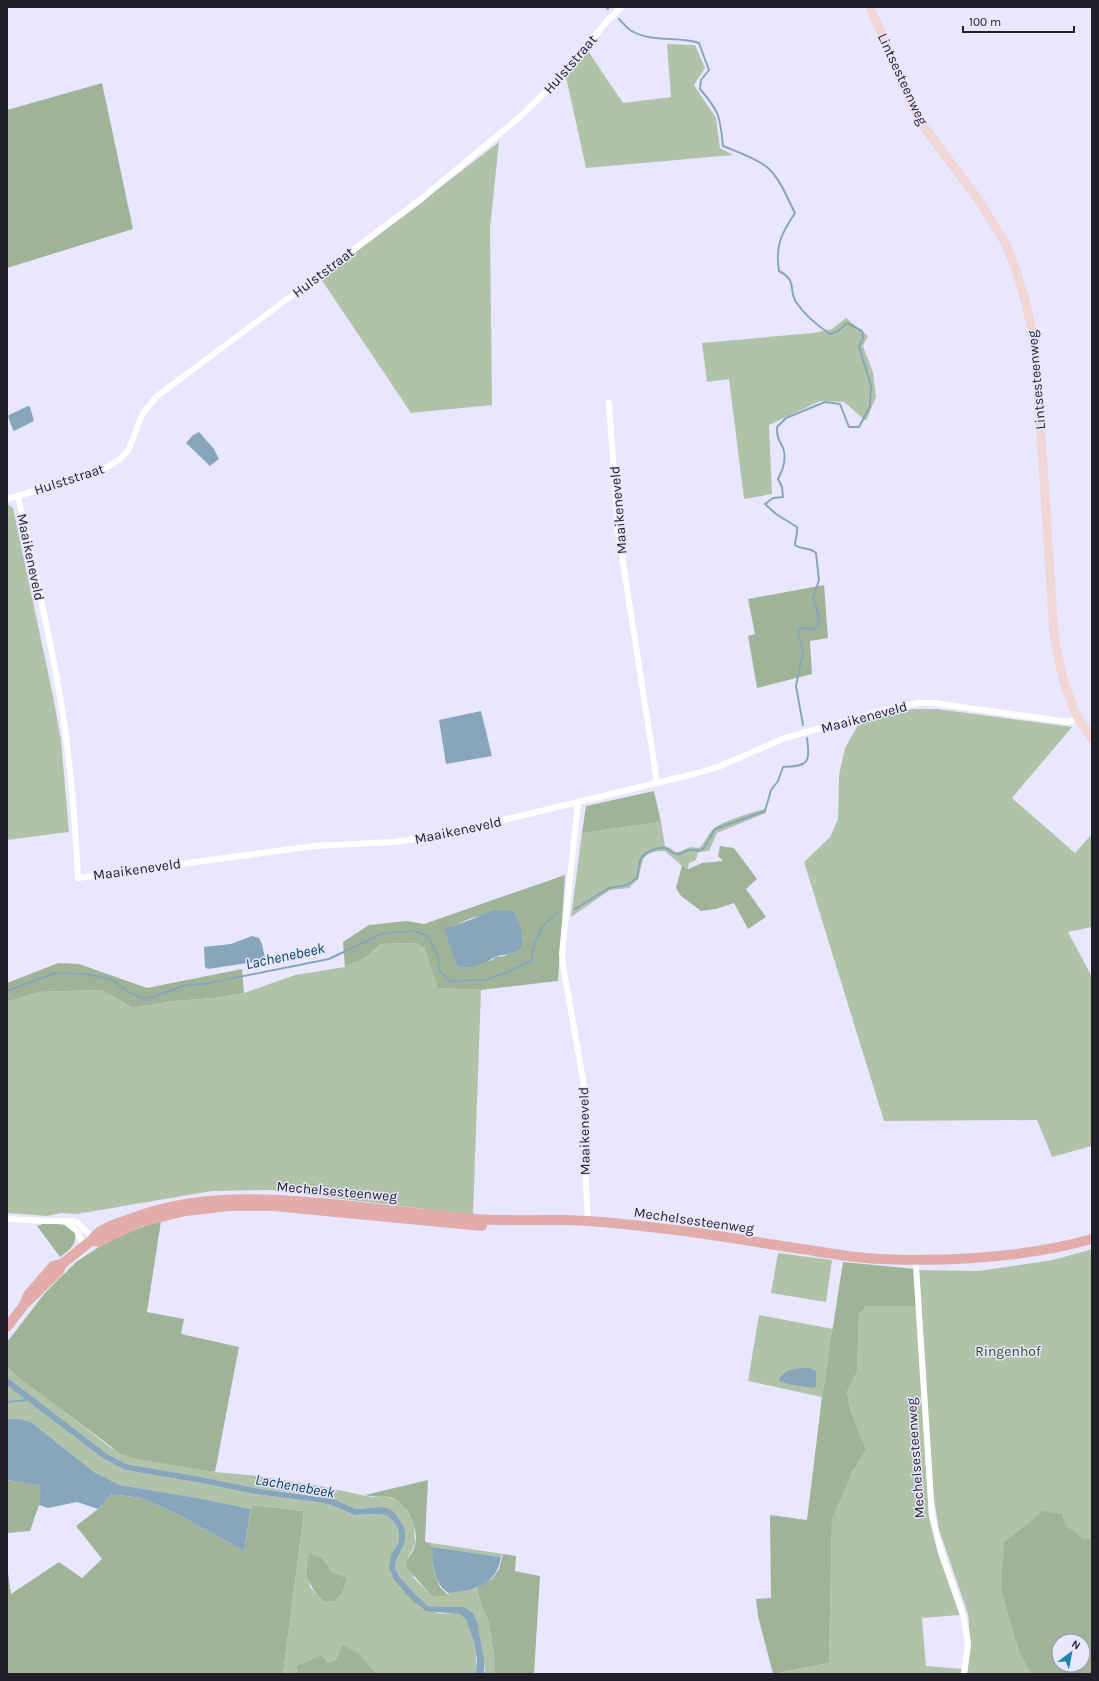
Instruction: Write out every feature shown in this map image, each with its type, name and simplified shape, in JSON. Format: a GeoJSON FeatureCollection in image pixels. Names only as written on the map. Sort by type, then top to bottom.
{"type":"FeatureCollection","features":[{"type":"Feature","properties":{"kind":"main road","name":"Mechelsesteenweg"},"geometry":{"type":"LineString","coordinates":[[7,1327],[24,1305],[59,1271],[62,1264],[88,1243],[99,1242],[134,1225],[157,1217],[186,1211],[242,1206],[273,1206],[489,1227],[570,1225],[588,1222],[660,1228],[847,1256],[879,1259],[940,1261],[991,1257],[1035,1252],[1092,1239]]}},
{"type":"Feature","properties":{"kind":"street","name":"Hulststraat"},"geometry":{"type":"LineString","coordinates":[[7,499],[101,471],[120,459],[129,449],[142,415],[156,397],[420,200],[521,116],[563,75],[607,22],[622,7]]}},
{"type":"Feature","properties":{"kind":"street","name":"Lintsesteenweg"},"geometry":{"type":"LineString","coordinates":[[870,7],[910,102],[921,121],[991,217],[1007,246],[1016,270],[1032,329],[1036,359],[1054,634],[1058,659],[1066,687],[1078,718],[1092,739]]}},
{"type":"Feature","properties":{"kind":"street","name":"Maaikeneveld"},"geometry":{"type":"LineString","coordinates":[[609,403],[618,530],[657,782]]}},
{"type":"Feature","properties":{"kind":"street","name":"Maaikeneveld"},"geometry":{"type":"LineString","coordinates":[[18,496],[52,652],[62,708],[70,766],[78,878],[314,846],[393,842],[433,837],[578,803],[718,767],[785,738],[897,707],[918,703],[934,703],[1068,722],[1078,718]]}},
{"type":"Feature","properties":{"kind":"street","name":"Maaikeneveld"},"geometry":{"type":"LineString","coordinates":[[578,803],[562,953],[586,1097],[586,1186],[588,1222]]}},
{"type":"Feature","properties":{"kind":"street"},"geometry":{"type":"LineString","coordinates":[[7,1219],[65,1221],[78,1223],[90,1235],[88,1243]]}},
{"type":"Feature","properties":{"kind":"street"},"geometry":{"type":"LineString","coordinates":[[65,1221],[72,1225],[88,1243]]}},
{"type":"Feature","properties":{"kind":"street","name":"Mechelsesteenweg"},"geometry":{"type":"LineString","coordinates":[[914,1259],[916,1266],[932,1516],[940,1552],[963,1615],[968,1642],[964,1674]]}},
{"type":"Feature","properties":{"kind":"green space"},"geometry":{"type":"Polygon","coordinates":[[[667,44],[695,45],[705,68],[694,85],[716,118],[720,148],[733,155],[586,168],[566,77],[588,51],[623,103],[671,97],[667,44]]]}},
{"type":"Feature","properties":{"kind":"green space"},"geometry":{"type":"Polygon","coordinates":[[[102,83],[133,229],[7,268],[7,110],[102,83]]]}},
{"type":"Feature","properties":{"kind":"green space"},"geometry":{"type":"Polygon","coordinates":[[[499,142],[490,228],[492,405],[411,413],[321,279],[499,142]]]}},
{"type":"Feature","properties":{"kind":"green space"},"geometry":{"type":"Polygon","coordinates":[[[846,318],[868,336],[863,346],[873,372],[876,397],[866,421],[844,402],[820,401],[769,425],[772,494],[744,499],[729,379],[707,382],[702,343],[813,333],[832,329],[846,318]]]}},
{"type":"Feature","properties":{"kind":"green space"},"geometry":{"type":"Polygon","coordinates":[[[7,504],[13,508],[52,691],[61,740],[69,832],[7,840],[7,504]]]}},
{"type":"Feature","properties":{"kind":"green space"},"geometry":{"type":"Polygon","coordinates":[[[824,585],[828,638],[810,641],[812,674],[757,688],[748,636],[755,634],[748,599],[824,585]]]}},
{"type":"Feature","properties":{"kind":"green space"},"geometry":{"type":"Polygon","coordinates":[[[913,709],[937,709],[1072,727],[1012,798],[1075,853],[1092,834],[1092,927],[1068,932],[1092,977],[1092,1146],[1052,1157],[1037,1120],[884,1121],[804,862],[830,837],[838,819],[839,775],[845,748],[859,723],[913,709]]]}},
{"type":"Feature","properties":{"kind":"green space"},"geometry":{"type":"Polygon","coordinates":[[[654,791],[661,822],[582,833],[586,806],[654,791]]]}},
{"type":"Feature","properties":{"kind":"green space"},"geometry":{"type":"Polygon","coordinates":[[[765,809],[766,813],[717,833],[709,851],[698,852],[696,860],[689,863],[688,869],[682,866],[665,851],[657,851],[648,854],[643,859],[638,879],[629,888],[610,890],[571,917],[582,833],[661,822],[665,846],[675,852],[679,852],[690,847],[699,848],[712,830],[722,824],[765,809]]]}},
{"type":"Feature","properties":{"kind":"green space"},"geometry":{"type":"Polygon","coordinates":[[[720,846],[734,848],[757,879],[746,889],[766,917],[748,929],[734,903],[716,909],[701,911],[681,896],[676,888],[682,866],[688,869],[702,863],[723,861],[718,856],[720,846]]]}},
{"type":"Feature","properties":{"kind":"green space"},"geometry":{"type":"Polygon","coordinates":[[[565,875],[558,981],[481,990],[438,988],[425,949],[417,943],[381,944],[365,958],[345,967],[343,942],[369,925],[407,921],[424,924],[565,875]],[[514,912],[478,916],[460,923],[447,933],[457,966],[466,968],[519,950],[523,938],[514,912]]]}},
{"type":"Feature","properties":{"kind":"green space"},"geometry":{"type":"Polygon","coordinates":[[[417,943],[425,949],[439,988],[481,990],[473,1215],[270,1190],[212,1191],[77,1214],[61,1213],[47,1216],[7,1213],[7,1002],[39,992],[102,990],[133,1008],[174,1001],[214,998],[244,993],[295,975],[345,967],[365,958],[381,944],[417,943]]]}},
{"type":"Feature","properties":{"kind":"green space"},"geometry":{"type":"Polygon","coordinates":[[[58,963],[79,964],[147,988],[242,969],[244,993],[214,998],[174,1001],[133,1008],[102,990],[39,992],[7,1002],[7,983],[58,963]]]}},
{"type":"Feature","properties":{"kind":"green space"},"geometry":{"type":"Polygon","coordinates":[[[161,1221],[147,1312],[184,1319],[181,1334],[239,1347],[215,1472],[138,1459],[121,1454],[22,1380],[7,1367],[7,1342],[44,1294],[76,1262],[111,1239],[161,1221]]]}},
{"type":"Feature","properties":{"kind":"green space"},"geometry":{"type":"Polygon","coordinates":[[[46,1223],[65,1225],[75,1233],[74,1244],[60,1257],[37,1226],[46,1223]]]}},
{"type":"Feature","properties":{"kind":"green space","name":"Ringenhof"},"geometry":{"type":"Polygon","coordinates":[[[1092,1249],[1092,1674],[967,1674],[971,1647],[968,1614],[939,1530],[933,1493],[919,1270],[978,1271],[1053,1260],[1092,1249]]]}},
{"type":"Feature","properties":{"kind":"green space"},"geometry":{"type":"Polygon","coordinates":[[[778,1253],[832,1260],[826,1302],[771,1293],[778,1253]]]}},
{"type":"Feature","properties":{"kind":"green space"},"geometry":{"type":"Polygon","coordinates":[[[843,1262],[915,1269],[916,1306],[867,1306],[859,1314],[857,1372],[847,1392],[850,1409],[866,1449],[853,1471],[832,1520],[829,1663],[773,1674],[758,1616],[756,1599],[771,1598],[770,1515],[807,1520],[822,1397],[843,1262]]]}},
{"type":"Feature","properties":{"kind":"green space"},"geometry":{"type":"Polygon","coordinates":[[[867,1306],[916,1306],[929,1516],[938,1553],[960,1615],[922,1618],[926,1666],[962,1669],[961,1674],[774,1674],[829,1663],[832,1520],[853,1471],[866,1449],[850,1409],[847,1392],[857,1372],[859,1314],[867,1306]]]}},
{"type":"Feature","properties":{"kind":"green space"},"geometry":{"type":"Polygon","coordinates":[[[759,1315],[833,1329],[822,1397],[748,1381],[759,1315]]]}},
{"type":"Feature","properties":{"kind":"green space"},"geometry":{"type":"Polygon","coordinates":[[[7,1367],[111,1448],[215,1472],[258,1476],[320,1486],[371,1497],[383,1496],[395,1499],[403,1505],[414,1523],[415,1544],[408,1558],[414,1578],[434,1596],[449,1596],[448,1593],[477,1588],[481,1605],[488,1620],[495,1658],[495,1674],[484,1674],[485,1670],[479,1632],[473,1613],[428,1606],[399,1576],[395,1567],[396,1561],[405,1542],[405,1535],[403,1527],[395,1513],[382,1507],[356,1509],[340,1502],[318,1496],[255,1488],[126,1464],[107,1454],[7,1377],[7,1367]]]}},
{"type":"Feature","properties":{"kind":"green space"},"geometry":{"type":"Polygon","coordinates":[[[7,1385],[104,1459],[125,1470],[254,1494],[317,1502],[331,1505],[355,1515],[386,1515],[394,1522],[398,1529],[399,1536],[399,1541],[394,1549],[394,1580],[419,1604],[438,1613],[453,1613],[462,1616],[466,1620],[470,1626],[474,1643],[476,1674],[377,1674],[360,1654],[342,1644],[336,1660],[327,1663],[322,1654],[304,1663],[296,1665],[297,1674],[283,1674],[304,1511],[252,1505],[251,1509],[198,1498],[120,1485],[94,1472],[31,1422],[20,1419],[7,1419],[7,1385]],[[323,1559],[306,1565],[310,1587],[323,1601],[347,1578],[332,1572],[323,1559]]]}},
{"type":"Feature","properties":{"kind":"green space"},"geometry":{"type":"Polygon","coordinates":[[[7,1480],[42,1486],[39,1505],[30,1531],[7,1533],[7,1480]]]}},
{"type":"Feature","properties":{"kind":"green space"},"geometry":{"type":"Polygon","coordinates":[[[428,1480],[425,1541],[432,1547],[434,1572],[440,1587],[449,1596],[434,1596],[430,1594],[407,1568],[408,1559],[415,1545],[416,1533],[412,1519],[405,1507],[395,1499],[384,1496],[365,1495],[428,1480]]]}},
{"type":"Feature","properties":{"kind":"green space"},"geometry":{"type":"Polygon","coordinates":[[[112,1494],[141,1498],[175,1513],[244,1551],[252,1505],[304,1511],[283,1674],[7,1674],[7,1566],[11,1594],[59,1562],[82,1578],[102,1559],[76,1526],[98,1509],[112,1494]]]}},
{"type":"Feature","properties":{"kind":"green space"},"geometry":{"type":"Polygon","coordinates":[[[1043,1511],[1062,1514],[1066,1526],[1084,1539],[1092,1539],[1092,1674],[1032,1674],[1020,1654],[1001,1589],[1004,1543],[1043,1511]]]}},
{"type":"Feature","properties":{"kind":"green space"},"geometry":{"type":"Polygon","coordinates":[[[425,1542],[503,1554],[501,1557],[432,1547],[425,1542]]]}},
{"type":"Feature","properties":{"kind":"green space"},"geometry":{"type":"Polygon","coordinates":[[[310,1553],[323,1559],[332,1572],[347,1578],[342,1592],[335,1601],[323,1601],[311,1585],[307,1573],[310,1553]]]}},
{"type":"Feature","properties":{"kind":"green space"},"geometry":{"type":"Polygon","coordinates":[[[503,1554],[516,1556],[515,1571],[540,1576],[534,1674],[495,1674],[495,1658],[488,1620],[481,1605],[477,1588],[492,1579],[499,1569],[503,1554]]]}},
{"type":"Feature","properties":{"kind":"green space"},"geometry":{"type":"Polygon","coordinates":[[[342,1644],[360,1654],[377,1674],[297,1674],[296,1665],[304,1663],[322,1654],[327,1663],[336,1660],[342,1644]]]}},
{"type":"Feature","properties":{"kind":"water"},"geometry":{"type":"Polygon","coordinates":[[[28,406],[30,407],[34,421],[14,431],[8,416],[28,406]]]}},
{"type":"Feature","properties":{"kind":"water"},"geometry":{"type":"Polygon","coordinates":[[[199,432],[214,449],[219,459],[210,466],[186,443],[193,435],[199,432]]]}},
{"type":"Feature","properties":{"kind":"water"},"geometry":{"type":"Polygon","coordinates":[[[481,711],[492,756],[446,764],[439,720],[481,711]]]}},
{"type":"Feature","properties":{"kind":"water"},"geometry":{"type":"Polygon","coordinates":[[[494,910],[511,910],[514,912],[522,932],[522,946],[517,952],[498,956],[482,964],[467,968],[457,966],[444,928],[494,910]]]}},
{"type":"Feature","properties":{"kind":"water"},"geometry":{"type":"Polygon","coordinates":[[[252,936],[259,938],[262,944],[265,958],[261,961],[208,969],[205,967],[204,947],[231,944],[252,936]]]}},
{"type":"Feature","properties":{"kind":"water"},"geometry":{"type":"Polygon","coordinates":[[[809,1368],[816,1371],[816,1386],[813,1388],[779,1381],[787,1371],[809,1368]]]}},
{"type":"Feature","properties":{"kind":"water"},"geometry":{"type":"Polygon","coordinates":[[[7,1377],[107,1454],[126,1464],[255,1488],[333,1499],[356,1509],[382,1507],[390,1509],[395,1513],[404,1527],[405,1542],[396,1561],[395,1567],[399,1576],[428,1606],[464,1607],[473,1613],[478,1624],[484,1660],[484,1674],[476,1674],[477,1659],[474,1642],[466,1619],[459,1614],[426,1611],[411,1599],[394,1580],[389,1567],[391,1555],[399,1541],[399,1536],[398,1529],[394,1522],[386,1515],[355,1515],[331,1505],[317,1502],[254,1494],[125,1470],[104,1459],[13,1390],[7,1385],[7,1377]]]}},
{"type":"Feature","properties":{"kind":"water"},"geometry":{"type":"Polygon","coordinates":[[[7,1419],[20,1419],[31,1422],[94,1472],[120,1485],[198,1498],[251,1509],[244,1551],[175,1513],[141,1498],[112,1494],[98,1509],[77,1502],[48,1508],[39,1505],[41,1486],[7,1480],[7,1419]]]}},
{"type":"Feature","properties":{"kind":"water"},"geometry":{"type":"Polygon","coordinates":[[[432,1547],[501,1557],[494,1575],[489,1581],[475,1588],[448,1593],[439,1584],[435,1573],[432,1547]]]}},
{"type":"Feature","properties":{"kind":"waterway","name":"Lachenebeek"},"geometry":{"type":"LineString","coordinates":[[619,19],[630,30],[646,37],[699,43],[709,70],[701,80],[700,89],[712,104],[718,115],[723,146],[753,158],[768,168],[780,184],[795,213],[780,240],[778,262],[779,271],[789,278],[791,282],[796,302],[812,320],[830,334],[838,331],[847,323],[862,331],[863,338],[859,347],[871,385],[870,406],[859,427],[849,427],[840,404],[825,402],[786,418],[777,427],[778,437],[785,456],[783,468],[778,479],[782,487],[783,497],[773,498],[765,504],[776,514],[797,527],[795,545],[816,553],[819,580],[813,598],[819,616],[819,623],[818,627],[813,629],[801,628],[798,632],[803,653],[796,686],[803,725]]}},
{"type":"Feature","properties":{"kind":"waterway","name":"Lachenebeek"},"geometry":{"type":"LineString","coordinates":[[575,909],[609,888],[627,885],[637,878],[640,861],[648,852],[662,848],[676,854],[687,850],[699,851],[704,848],[715,829],[765,811],[771,790],[778,781],[783,767],[798,766],[806,762],[808,758],[807,738]]}},
{"type":"Feature","properties":{"kind":"waterway","name":"Lachenebeek"},"geometry":{"type":"LineString","coordinates":[[7,991],[55,973],[85,974],[111,979],[127,991],[143,999],[186,985],[204,984],[329,959],[383,933],[415,931],[428,936],[438,956],[439,970],[450,981],[485,980],[531,961],[533,947],[542,927],[558,912]]}},
{"type":"Feature","properties":{"kind":"waterway"},"geometry":{"type":"LineString","coordinates":[[7,1402],[28,1400]]}}]}
